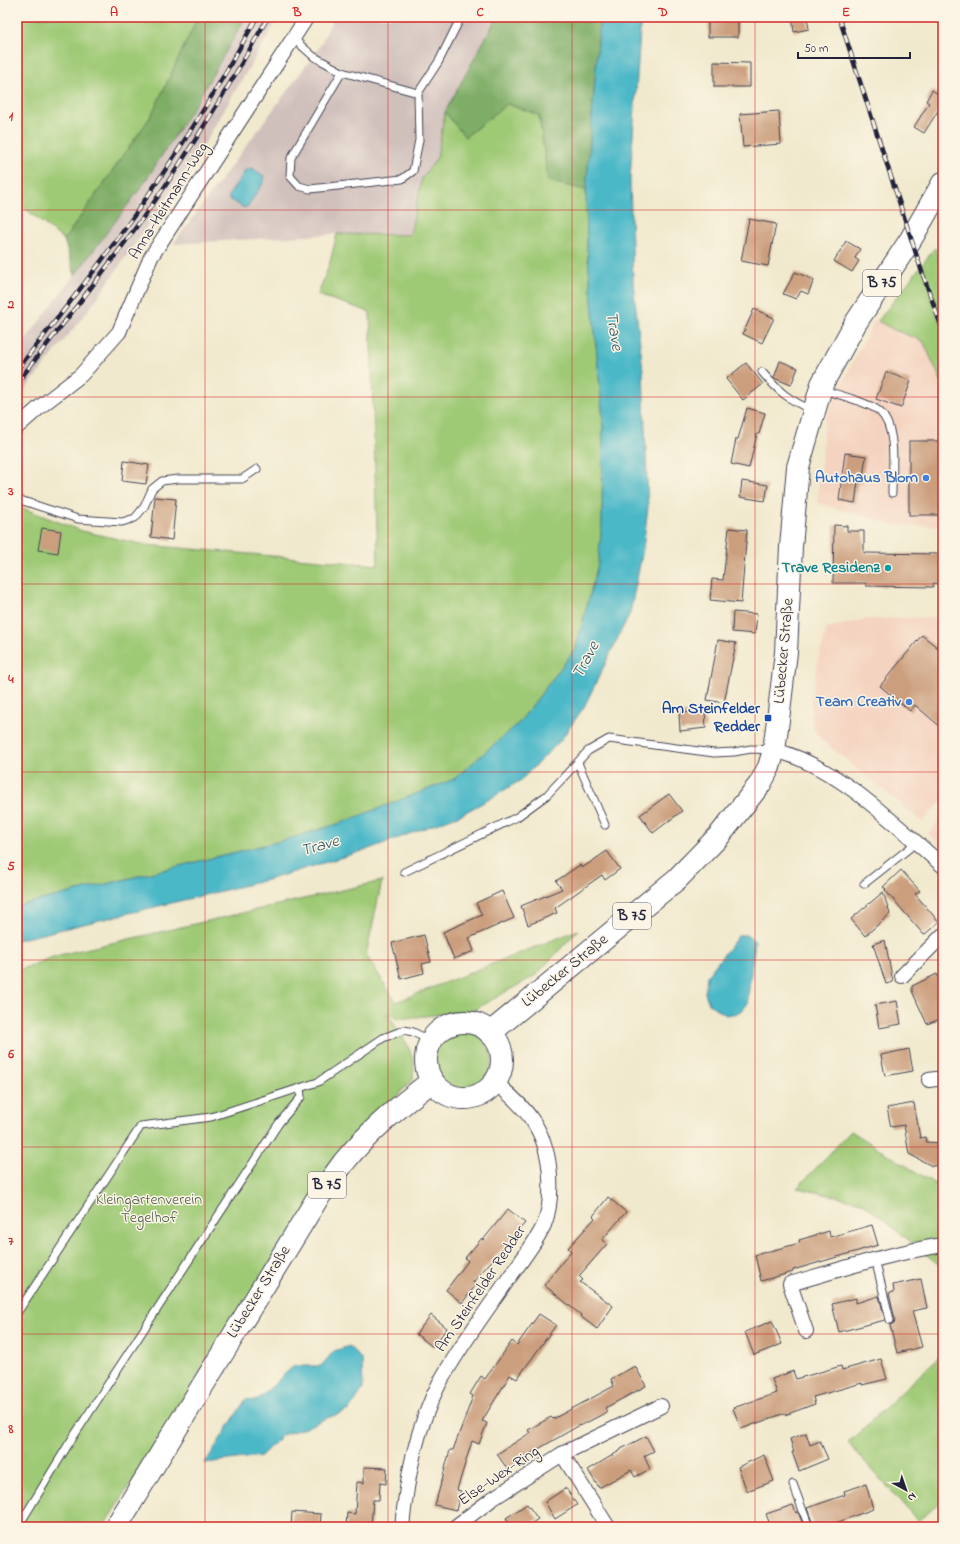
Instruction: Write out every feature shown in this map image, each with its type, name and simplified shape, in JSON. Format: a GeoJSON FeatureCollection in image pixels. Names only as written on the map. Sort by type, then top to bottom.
{"type":"FeatureCollection","features":[{"type":"Feature","properties":{"kind":"main road","name":"Lübecker Straße"},"geometry":{"type":"LineString","coordinates":[[490,1033],[677,879],[719,836],[760,784],[769,767],[774,750],[786,652],[798,467],[822,384],[855,324],[911,239],[943,183]]}},
{"type":"Feature","properties":{"kind":"main road"},"geometry":{"type":"LineString","coordinates":[[460,1022],[469,1022],[479,1025],[490,1033],[498,1044],[501,1056],[499,1073],[489,1088],[480,1094],[463,1098],[448,1094],[432,1081],[427,1070],[427,1049],[439,1031],[445,1027],[460,1022]]}},
{"type":"Feature","properties":{"kind":"main road","name":"Lübecker Straße"},"geometry":{"type":"LineString","coordinates":[[116,1527],[317,1199],[345,1161],[379,1126],[404,1102],[432,1081]]}},
{"type":"Feature","properties":{"kind":"street","name":"Anna-Heitmann-Weg"},"geometry":{"type":"LineString","coordinates":[[17,427],[41,406],[81,376],[119,332],[151,257],[307,17]]}},
{"type":"Feature","properties":{"kind":"street"},"geometry":{"type":"LineString","coordinates":[[774,750],[807,761],[835,778],[874,807],[943,866]]}},
{"type":"Feature","properties":{"kind":"street"},"geometry":{"type":"LineString","coordinates":[[902,976],[943,935]]}},
{"type":"Feature","properties":{"kind":"street","name":"Am Steinfelder Redder"},"geometry":{"type":"LineString","coordinates":[[402,1527],[411,1462],[420,1430],[433,1397],[469,1335],[532,1246],[543,1226],[548,1210],[551,1192],[550,1173],[547,1154],[541,1135],[532,1118],[494,1082]]}},
{"type":"Feature","properties":{"kind":"street"},"geometry":{"type":"LineString","coordinates":[[806,1331],[790,1284],[875,1259],[943,1245]]}},
{"type":"Feature","properties":{"kind":"street","name":"Else-Wex-Ring"},"geometry":{"type":"LineString","coordinates":[[454,1527],[492,1499],[562,1454],[662,1406]]}},
{"type":"Feature","properties":{"kind":"street","name":"Else-Wex-Ring"},"geometry":{"type":"LineString","coordinates":[[562,1454],[608,1527]]}},
{"type":"Feature","properties":{"kind":"lane"},"geometry":{"type":"LineString","coordinates":[[342,72],[291,158],[290,176],[299,186],[310,189],[402,179],[413,172],[419,140],[418,93],[439,61],[461,17]]}},
{"type":"Feature","properties":{"kind":"lane"},"geometry":{"type":"LineString","coordinates":[[293,38],[313,56],[342,72],[418,93]]}},
{"type":"Feature","properties":{"kind":"lane"},"geometry":{"type":"LineString","coordinates":[[762,372],[776,389],[793,402],[814,411]]}},
{"type":"Feature","properties":{"kind":"lane"},"geometry":{"type":"LineString","coordinates":[[821,390],[862,403],[880,412],[888,425],[892,444],[892,493]]}},
{"type":"Feature","properties":{"kind":"lane"},"geometry":{"type":"LineString","coordinates":[[17,499],[78,519],[122,522],[135,518],[144,507],[152,489],[162,481],[178,479],[242,480],[257,469]]}},
{"type":"Feature","properties":{"kind":"lane"},"geometry":{"type":"LineString","coordinates":[[404,872],[517,817],[547,795],[588,751],[609,739],[714,753],[734,752],[751,748],[774,750]]}},
{"type":"Feature","properties":{"kind":"lane"},"geometry":{"type":"LineString","coordinates":[[578,763],[605,825]]}},
{"type":"Feature","properties":{"kind":"lane"},"geometry":{"type":"LineString","coordinates":[[864,884],[916,843]]}},
{"type":"Feature","properties":{"kind":"lane"},"geometry":{"type":"LineString","coordinates":[[17,1312],[141,1126],[211,1117],[318,1082],[383,1038],[404,1030],[413,1032],[431,1041]]}},
{"type":"Feature","properties":{"kind":"lane"},"geometry":{"type":"LineString","coordinates":[[18,1527],[68,1444],[279,1122],[301,1097],[300,1088]]}},
{"type":"Feature","properties":{"kind":"lane"},"geometry":{"type":"LineString","coordinates":[[875,1259],[890,1320]]}},
{"type":"Feature","properties":{"kind":"lane"},"geometry":{"type":"LineString","coordinates":[[793,1484],[809,1527]]}},
{"type":"Feature","properties":{"kind":"shaded area"},"geometry":{"type":"Polygon","coordinates":[[[246,17],[279,17],[200,151],[96,300],[17,400],[17,351],[142,186],[196,103],[246,17]]]}},
{"type":"Feature","properties":{"kind":"shaded area"},"geometry":{"type":"Polygon","coordinates":[[[334,17],[497,17],[445,112],[437,158],[422,178],[410,235],[337,234],[173,244],[319,48],[334,17]]]}},
{"type":"Feature","properties":{"kind":"shaded area"},"geometry":{"type":"Polygon","coordinates":[[[875,319],[894,330],[923,341],[943,385],[943,526],[895,525],[817,503],[825,421],[835,397],[875,319]]]}},
{"type":"Feature","properties":{"kind":"shaded area"},"geometry":{"type":"Polygon","coordinates":[[[943,617],[943,799],[923,822],[823,741],[813,728],[811,698],[818,661],[827,628],[868,619],[943,617]]]}},
{"type":"Feature","properties":{"kind":"shaded area"},"geometry":{"type":"Polygon","coordinates":[[[943,815],[943,848],[928,833],[943,815]]]}},
{"type":"Feature","properties":{"kind":"green space"},"geometry":{"type":"Polygon","coordinates":[[[17,17],[198,17],[151,116],[64,240],[17,202],[17,17]]]}},
{"type":"Feature","properties":{"kind":"green space"},"geometry":{"type":"Polygon","coordinates":[[[198,17],[246,17],[196,103],[142,186],[75,275],[64,240],[151,116],[198,17]]]}},
{"type":"Feature","properties":{"kind":"green space"},"geometry":{"type":"Polygon","coordinates":[[[497,17],[600,17],[586,190],[548,181],[539,115],[507,104],[465,137],[445,112],[497,17]]]}},
{"type":"Feature","properties":{"kind":"green space"},"geometry":{"type":"Polygon","coordinates":[[[507,104],[539,115],[548,181],[586,190],[587,247],[603,420],[602,524],[598,564],[576,648],[519,723],[454,779],[341,823],[285,840],[17,906],[17,506],[82,531],[145,545],[378,565],[370,312],[318,295],[330,262],[337,234],[410,235],[422,178],[437,158],[445,112],[465,137],[507,104]]]}},
{"type":"Feature","properties":{"kind":"green space"},"geometry":{"type":"Polygon","coordinates":[[[935,248],[943,269],[943,385],[923,341],[894,330],[878,321],[935,248]]]}},
{"type":"Feature","properties":{"kind":"green space","name":"Kleingartenverein Tegelhof"},"geometry":{"type":"Polygon","coordinates":[[[382,881],[366,955],[396,1002],[578,930],[536,975],[472,1011],[397,1019],[387,1013],[406,1042],[414,1060],[413,1080],[372,1120],[243,1307],[103,1527],[17,1527],[17,971],[55,956],[382,881]]]}},
{"type":"Feature","properties":{"kind":"green space"},"geometry":{"type":"Polygon","coordinates":[[[457,1031],[469,1031],[484,1039],[492,1054],[492,1066],[484,1081],[469,1089],[457,1089],[442,1081],[434,1066],[434,1054],[442,1039],[457,1031]]]}},
{"type":"Feature","properties":{"kind":"green space"},"geometry":{"type":"Polygon","coordinates":[[[851,1131],[943,1189],[943,1268],[862,1202],[797,1188],[851,1131]]]}},
{"type":"Feature","properties":{"kind":"green space"},"geometry":{"type":"Polygon","coordinates":[[[943,1353],[943,1499],[918,1521],[848,1443],[943,1353]]]}},
{"type":"Feature","properties":{"kind":"water","name":"Trave"},"geometry":{"type":"Polygon","coordinates":[[[600,17],[641,17],[630,180],[633,282],[643,371],[648,507],[643,549],[630,613],[584,707],[560,741],[521,780],[460,815],[366,850],[267,880],[17,940],[17,906],[285,840],[341,823],[454,779],[519,723],[576,648],[598,564],[602,524],[603,419],[587,247],[586,193],[600,17]]]}},
{"type":"Feature","properties":{"kind":"water"},"geometry":{"type":"Polygon","coordinates":[[[252,168],[264,176],[264,182],[248,206],[244,208],[229,199],[229,195],[246,169],[252,168]]]}},
{"type":"Feature","properties":{"kind":"water"},"geometry":{"type":"Polygon","coordinates":[[[739,935],[746,935],[755,941],[747,1005],[738,1013],[726,1015],[709,1004],[705,993],[707,976],[739,935]]]}},
{"type":"Feature","properties":{"kind":"water"},"geometry":{"type":"Polygon","coordinates":[[[349,1346],[362,1360],[363,1389],[349,1410],[305,1428],[282,1435],[261,1456],[205,1463],[246,1399],[256,1401],[294,1366],[321,1366],[334,1351],[349,1346]]]}},
{"type":"Feature","properties":{"kind":"building"},"geometry":{"type":"Polygon","coordinates":[[[708,17],[738,17],[738,37],[708,37],[708,17]]]}},
{"type":"Feature","properties":{"kind":"building"},"geometry":{"type":"Polygon","coordinates":[[[792,17],[807,17],[809,29],[794,32],[792,17]]]}},
{"type":"Feature","properties":{"kind":"building"},"geometry":{"type":"Polygon","coordinates":[[[714,62],[750,63],[750,87],[714,87],[714,62]]]}},
{"type":"Feature","properties":{"kind":"building"},"geometry":{"type":"Polygon","coordinates":[[[932,90],[943,97],[943,103],[924,133],[914,127],[929,103],[926,101],[932,90]]]}},
{"type":"Feature","properties":{"kind":"building"},"geometry":{"type":"Polygon","coordinates":[[[779,111],[781,144],[743,147],[740,114],[779,111]]]}},
{"type":"Feature","properties":{"kind":"building"},"geometry":{"type":"Polygon","coordinates":[[[749,219],[776,224],[768,266],[741,261],[749,219]]]}},
{"type":"Feature","properties":{"kind":"building"},"geometry":{"type":"Polygon","coordinates":[[[846,241],[860,249],[855,258],[859,261],[852,272],[834,261],[846,241]]]}},
{"type":"Feature","properties":{"kind":"building"},"geometry":{"type":"Polygon","coordinates":[[[795,272],[814,280],[808,294],[801,291],[796,299],[783,294],[795,272]]]}},
{"type":"Feature","properties":{"kind":"building"},"geometry":{"type":"Polygon","coordinates":[[[754,309],[774,318],[762,343],[743,334],[754,309]]]}},
{"type":"Feature","properties":{"kind":"building"},"geometry":{"type":"Polygon","coordinates":[[[780,361],[798,368],[791,385],[774,378],[780,361]]]}},
{"type":"Feature","properties":{"kind":"building"},"geometry":{"type":"Polygon","coordinates":[[[746,363],[763,384],[743,400],[726,379],[746,363]]]}},
{"type":"Feature","properties":{"kind":"building"},"geometry":{"type":"Polygon","coordinates":[[[886,372],[911,381],[901,408],[876,399],[886,372]]]}},
{"type":"Feature","properties":{"kind":"building"},"geometry":{"type":"Polygon","coordinates":[[[747,408],[765,413],[759,434],[757,434],[749,468],[731,464],[736,439],[738,439],[747,408]]]}},
{"type":"Feature","properties":{"kind":"building","name":"Autohaus Blom"},"geometry":{"type":"Polygon","coordinates":[[[909,441],[943,441],[943,515],[909,515],[909,441]]]}},
{"type":"Feature","properties":{"kind":"building"},"geometry":{"type":"Polygon","coordinates":[[[845,453],[866,456],[862,483],[858,482],[855,503],[839,500],[845,453]]]}},
{"type":"Feature","properties":{"kind":"building"},"geometry":{"type":"Polygon","coordinates":[[[124,461],[149,465],[146,484],[122,481],[124,461]]]}},
{"type":"Feature","properties":{"kind":"building"},"geometry":{"type":"Polygon","coordinates":[[[742,481],[768,485],[765,501],[740,497],[742,481]]]}},
{"type":"Feature","properties":{"kind":"building"},"geometry":{"type":"Polygon","coordinates":[[[155,497],[176,499],[172,540],[151,537],[155,497]]]}},
{"type":"Feature","properties":{"kind":"building","name":"Trave Residenz"},"geometry":{"type":"Polygon","coordinates":[[[834,525],[847,526],[847,531],[864,531],[864,553],[943,554],[943,584],[933,583],[933,587],[866,586],[866,583],[833,583],[834,525]]]}},
{"type":"Feature","properties":{"kind":"building"},"geometry":{"type":"Polygon","coordinates":[[[42,528],[61,531],[58,553],[38,550],[42,528]]]}},
{"type":"Feature","properties":{"kind":"building"},"geometry":{"type":"Polygon","coordinates":[[[729,528],[747,530],[741,603],[710,600],[712,579],[723,580],[729,528]]]}},
{"type":"Feature","properties":{"kind":"building"},"geometry":{"type":"Polygon","coordinates":[[[733,612],[757,614],[755,634],[732,632],[733,612]]]}},
{"type":"Feature","properties":{"kind":"building"},"geometry":{"type":"Polygon","coordinates":[[[922,635],[943,652],[943,729],[915,705],[910,711],[880,686],[922,635]]]}},
{"type":"Feature","properties":{"kind":"building"},"geometry":{"type":"Polygon","coordinates":[[[718,640],[736,643],[724,703],[707,700],[718,640]]]}},
{"type":"Feature","properties":{"kind":"building"},"geometry":{"type":"Polygon","coordinates":[[[705,711],[706,728],[680,731],[679,713],[705,711]]]}},
{"type":"Feature","properties":{"kind":"building"},"geometry":{"type":"Polygon","coordinates":[[[669,794],[682,811],[653,833],[640,815],[669,794]]]}},
{"type":"Feature","properties":{"kind":"building"},"geometry":{"type":"Polygon","coordinates":[[[607,851],[620,869],[605,880],[602,875],[555,908],[557,913],[528,925],[521,906],[562,889],[556,881],[580,865],[582,868],[607,851]]]}},
{"type":"Feature","properties":{"kind":"building"},"geometry":{"type":"Polygon","coordinates":[[[901,870],[920,891],[915,894],[939,922],[924,935],[883,887],[901,870]]]}},
{"type":"Feature","properties":{"kind":"building"},"geometry":{"type":"Polygon","coordinates":[[[502,891],[514,918],[469,938],[474,951],[454,959],[443,932],[482,915],[476,903],[502,891]]]}},
{"type":"Feature","properties":{"kind":"building"},"geometry":{"type":"Polygon","coordinates":[[[883,892],[890,914],[865,936],[851,919],[883,892]]]}},
{"type":"Feature","properties":{"kind":"building"},"geometry":{"type":"Polygon","coordinates":[[[424,935],[431,962],[422,964],[424,973],[401,979],[392,943],[424,935]]]}},
{"type":"Feature","properties":{"kind":"building"},"geometry":{"type":"Polygon","coordinates":[[[885,940],[893,982],[886,984],[873,944],[885,940]]]}},
{"type":"Feature","properties":{"kind":"building"},"geometry":{"type":"Polygon","coordinates":[[[937,974],[943,987],[943,1018],[927,1024],[912,991],[912,986],[937,974]]]}},
{"type":"Feature","properties":{"kind":"building"},"geometry":{"type":"Polygon","coordinates":[[[897,1001],[901,1024],[879,1028],[875,1005],[897,1001]]]}},
{"type":"Feature","properties":{"kind":"building"},"geometry":{"type":"Polygon","coordinates":[[[909,1049],[913,1071],[885,1076],[881,1055],[909,1049]]]}},
{"type":"Feature","properties":{"kind":"building"},"geometry":{"type":"Polygon","coordinates":[[[914,1103],[920,1138],[925,1137],[926,1142],[942,1143],[943,1165],[932,1166],[909,1154],[904,1125],[891,1127],[887,1108],[914,1103]]]}},
{"type":"Feature","properties":{"kind":"building"},"geometry":{"type":"Polygon","coordinates":[[[608,1197],[626,1212],[602,1240],[607,1244],[579,1276],[583,1280],[580,1282],[613,1306],[597,1329],[544,1285],[571,1251],[568,1248],[595,1218],[593,1216],[608,1197]]]}},
{"type":"Feature","properties":{"kind":"building"},"geometry":{"type":"Polygon","coordinates":[[[508,1209],[525,1223],[473,1282],[476,1285],[462,1303],[446,1290],[468,1261],[465,1258],[482,1238],[483,1240],[508,1209]]]}},
{"type":"Feature","properties":{"kind":"building"},"geometry":{"type":"Polygon","coordinates":[[[872,1225],[878,1245],[761,1281],[755,1255],[800,1243],[799,1240],[829,1231],[830,1237],[872,1225]]]}},
{"type":"Feature","properties":{"kind":"building"},"geometry":{"type":"Polygon","coordinates":[[[921,1279],[927,1308],[912,1311],[922,1347],[897,1353],[890,1325],[894,1323],[895,1319],[889,1293],[894,1292],[893,1285],[921,1279]]]}},
{"type":"Feature","properties":{"kind":"building"},"geometry":{"type":"Polygon","coordinates":[[[879,1296],[885,1320],[839,1332],[832,1304],[856,1298],[856,1303],[879,1296]]]}},
{"type":"Feature","properties":{"kind":"building"},"geometry":{"type":"Polygon","coordinates":[[[539,1314],[556,1325],[517,1379],[510,1375],[482,1421],[487,1423],[479,1444],[472,1441],[457,1490],[461,1491],[456,1510],[435,1505],[450,1450],[453,1450],[473,1396],[470,1394],[481,1376],[485,1379],[512,1341],[517,1345],[539,1314]]]}},
{"type":"Feature","properties":{"kind":"building"},"geometry":{"type":"Polygon","coordinates":[[[431,1315],[447,1328],[433,1347],[416,1334],[431,1315]]]}},
{"type":"Feature","properties":{"kind":"building"},"geometry":{"type":"Polygon","coordinates":[[[772,1321],[782,1344],[754,1355],[745,1332],[772,1321]]]}},
{"type":"Feature","properties":{"kind":"building"},"geometry":{"type":"Polygon","coordinates":[[[881,1359],[887,1379],[862,1385],[862,1383],[813,1397],[815,1404],[741,1429],[733,1408],[777,1393],[772,1379],[793,1371],[796,1379],[841,1366],[842,1370],[881,1359]]]}},
{"type":"Feature","properties":{"kind":"building"},"geometry":{"type":"Polygon","coordinates":[[[635,1366],[646,1386],[605,1408],[607,1412],[580,1425],[526,1456],[527,1458],[508,1470],[497,1454],[530,1433],[528,1430],[551,1417],[553,1419],[614,1386],[611,1379],[635,1366]]]}},
{"type":"Feature","properties":{"kind":"building"},"geometry":{"type":"Polygon","coordinates":[[[806,1433],[810,1445],[820,1441],[828,1459],[799,1471],[792,1452],[794,1452],[790,1439],[806,1433]]]}},
{"type":"Feature","properties":{"kind":"building"},"geometry":{"type":"Polygon","coordinates":[[[646,1436],[654,1451],[644,1456],[650,1469],[635,1477],[631,1470],[599,1488],[588,1470],[621,1449],[646,1436]]]}},
{"type":"Feature","properties":{"kind":"building"},"geometry":{"type":"Polygon","coordinates":[[[764,1455],[774,1481],[747,1491],[738,1467],[764,1455]]]}},
{"type":"Feature","properties":{"kind":"building"},"geometry":{"type":"Polygon","coordinates":[[[364,1467],[387,1468],[386,1484],[380,1483],[379,1500],[373,1500],[371,1527],[346,1527],[347,1513],[355,1514],[357,1482],[364,1483],[364,1467]]]}},
{"type":"Feature","properties":{"kind":"building"},"geometry":{"type":"Polygon","coordinates":[[[866,1484],[873,1509],[825,1527],[814,1527],[807,1508],[845,1495],[844,1491],[866,1484]]]}},
{"type":"Feature","properties":{"kind":"building"},"geometry":{"type":"Polygon","coordinates":[[[566,1488],[577,1505],[555,1519],[545,1502],[566,1488]]]}},
{"type":"Feature","properties":{"kind":"building"},"geometry":{"type":"Polygon","coordinates":[[[527,1504],[538,1519],[526,1527],[512,1527],[506,1518],[527,1504]]]}},
{"type":"Feature","properties":{"kind":"building"},"geometry":{"type":"Polygon","coordinates":[[[793,1505],[796,1513],[798,1512],[804,1527],[771,1527],[766,1514],[793,1505]]]}},
{"type":"Feature","properties":{"kind":"building"},"geometry":{"type":"Polygon","coordinates":[[[292,1512],[321,1514],[320,1527],[291,1527],[292,1512]]]}},
{"type":"Feature","properties":{"kind":"railway"},"geometry":{"type":"LineString","coordinates":[[17,370],[70,303],[153,188],[207,104],[257,17]]}},
{"type":"Feature","properties":{"kind":"railway"},"geometry":{"type":"LineString","coordinates":[[17,383],[107,267],[159,195],[215,108],[268,17]]}},
{"type":"Feature","properties":{"kind":"railway"},"geometry":{"type":"LineString","coordinates":[[839,17],[922,272],[943,331]]}},
{"type":"Feature","properties":{"kind":"place","name":"Autohaus Blom"},"geometry":{"type":"Point","coordinates":[926,478]}},
{"type":"Feature","properties":{"kind":"place","name":"Trave Residenz"},"geometry":{"type":"Point","coordinates":[888,568]}},
{"type":"Feature","properties":{"kind":"place","name":"Team Creativ"},"geometry":{"type":"Point","coordinates":[909,702]}},
{"type":"Feature","properties":{"kind":"place","name":"Am Steinfelder Redder"},"geometry":{"type":"Point","coordinates":[768,718]}}]}
